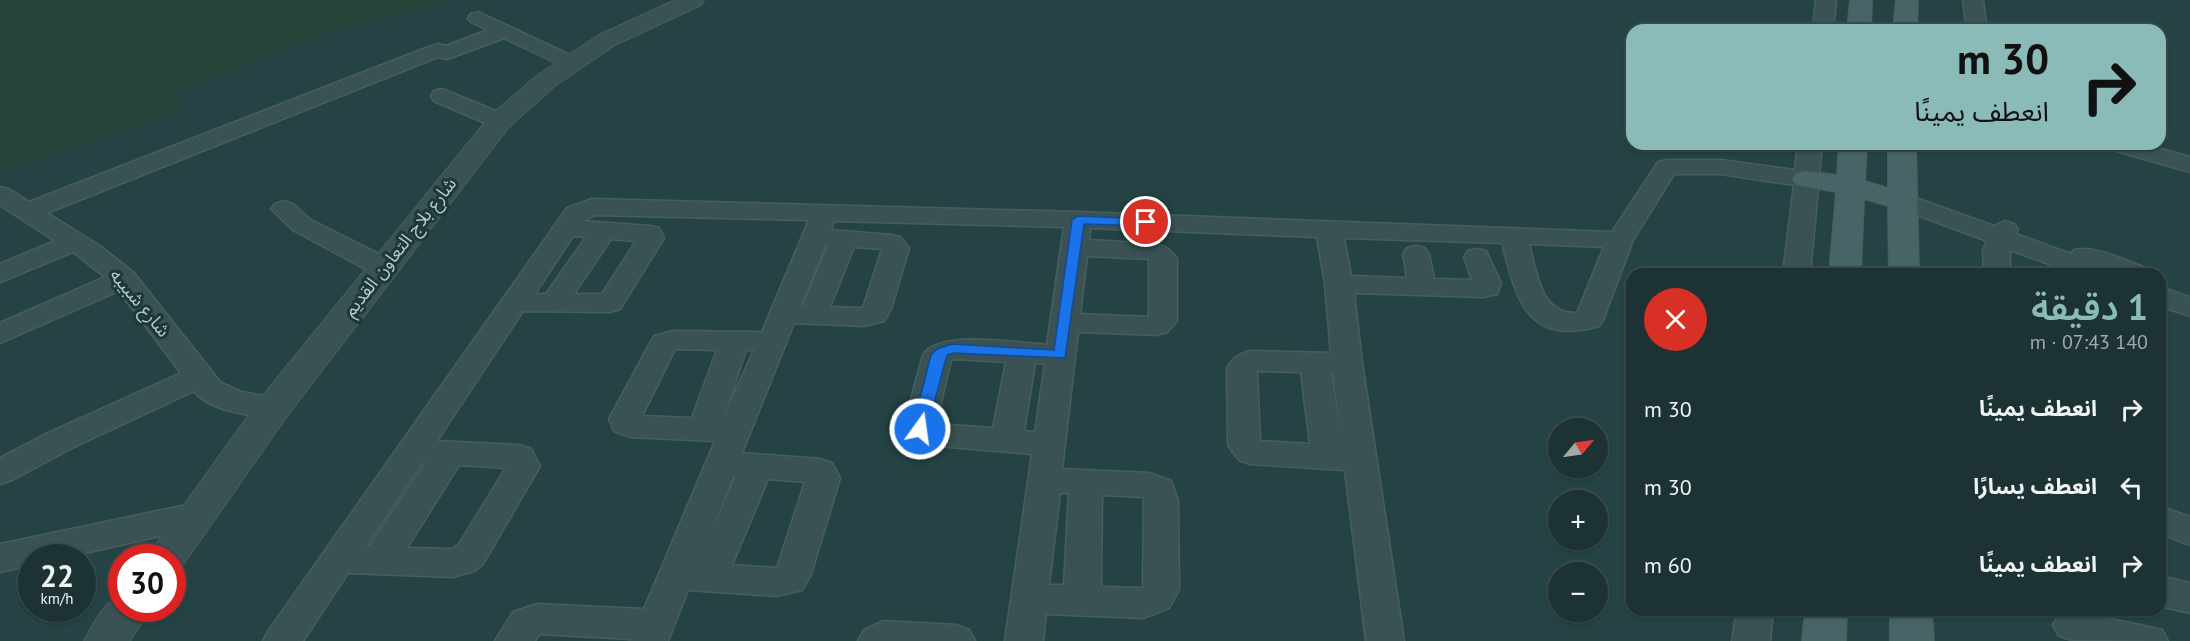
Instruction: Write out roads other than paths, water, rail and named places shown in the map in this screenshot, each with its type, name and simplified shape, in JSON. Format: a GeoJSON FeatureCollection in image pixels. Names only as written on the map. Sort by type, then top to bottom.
{"type":"FeatureCollection","features":[{"type":"Feature","properties":{"kind":"main road"},"geometry":{"type":"LineString","coordinates":[[1859,24],[1861,0]]}},
{"type":"Feature","properties":{"kind":"main road"},"geometry":{"type":"LineString","coordinates":[[1905,24],[1906,0]]}},
{"type":"Feature","properties":{"kind":"main road"},"geometry":{"type":"LineString","coordinates":[[1845,268],[1853,150]]}},
{"type":"Feature","properties":{"kind":"main road"},"geometry":{"type":"LineString","coordinates":[[1902,150],[1904,268]]}},
{"type":"Feature","properties":{"kind":"main road"},"geometry":{"type":"LineString","coordinates":[[1806,179],[1850,186],[1902,201]]}},
{"type":"Feature","properties":{"kind":"main road"},"geometry":{"type":"LineString","coordinates":[[1824,641],[1826,616]]}},
{"type":"Feature","properties":{"kind":"main road"},"geometry":{"type":"LineString","coordinates":[[1911,616],[1912,641]]}},
{"type":"Feature","properties":{"kind":"street","name":"شارع بلاج التعاون القديم"},"geometry":{"type":"LineString","coordinates":[[176,544],[274,407],[500,121],[547,80],[572,63],[616,36],[693,0]]}},
{"type":"Feature","properties":{"kind":"street"},"geometry":{"type":"LineString","coordinates":[[1824,24],[1826,0]]}},
{"type":"Feature","properties":{"kind":"street"},"geometry":{"type":"LineString","coordinates":[[1973,0],[1976,24]]}},
{"type":"Feature","properties":{"kind":"street"},"geometry":{"type":"LineString","coordinates":[[478,18],[572,63]]}},
{"type":"Feature","properties":{"kind":"street"},"geometry":{"type":"LineString","coordinates":[[28,211],[341,86],[438,50],[446,53],[505,31]]}},
{"type":"Feature","properties":{"kind":"street"},"geometry":{"type":"LineString","coordinates":[[442,96],[500,121]]}},
{"type":"Feature","properties":{"kind":"street"},"geometry":{"type":"LineString","coordinates":[[1798,268],[1809,150]]}},
{"type":"Feature","properties":{"kind":"street"},"geometry":{"type":"LineString","coordinates":[[2138,150],[2190,165]]}},
{"type":"Feature","properties":{"kind":"street"},"geometry":{"type":"LineString","coordinates":[[1513,236],[1535,305],[1551,317],[1581,323],[1589,320],[1620,240],[1667,167],[1721,167],[1806,179]]}},
{"type":"Feature","properties":{"kind":"street","name":"شارع شبيبه"},"geometry":{"type":"LineString","coordinates":[[0,194],[75,242],[124,279],[209,389],[225,399],[247,405],[274,407]]}},
{"type":"Feature","properties":{"kind":"street"},"geometry":{"type":"LineString","coordinates":[[1902,201],[2117,268]]}},
{"type":"Feature","properties":{"kind":"street"},"geometry":{"type":"LineString","coordinates":[[282,641],[576,213],[592,207],[828,230],[1076,234],[1329,229],[1620,240]]}},
{"type":"Feature","properties":{"kind":"street"},"geometry":{"type":"LineString","coordinates":[[284,209],[302,225],[383,267]]}},
{"type":"Feature","properties":{"kind":"street"},"geometry":{"type":"LineString","coordinates":[[515,302],[606,303],[614,301],[651,238],[650,234],[567,228]]}},
{"type":"Feature","properties":{"kind":"street"},"geometry":{"type":"LineString","coordinates":[[1329,229],[1339,284],[1347,363],[1385,641]]}},
{"type":"Feature","properties":{"kind":"street"},"geometry":{"type":"LineString","coordinates":[[693,577],[722,463],[735,431],[790,323],[828,230]]}},
{"type":"Feature","properties":{"kind":"street"},"geometry":{"type":"LineString","coordinates":[[735,431],[630,426],[625,423],[625,419],[664,343],[673,340],[735,341],[790,323],[874,315],[896,248],[891,243],[828,230]]}},
{"type":"Feature","properties":{"kind":"street"},"geometry":{"type":"LineString","coordinates":[[554,303],[603,231]]}},
{"type":"Feature","properties":{"kind":"street"},"geometry":{"type":"LineString","coordinates":[[1024,641],[1076,234]]}},
{"type":"Feature","properties":{"kind":"street"},"geometry":{"type":"LineString","coordinates":[[1065,323],[1157,326],[1163,321],[1164,259],[1156,252],[1076,234]]}},
{"type":"Feature","properties":{"kind":"street"},"geometry":{"type":"LineString","coordinates":[[1997,268],[1996,251],[2003,234]]}},
{"type":"Feature","properties":{"kind":"street"},"geometry":{"type":"LineString","coordinates":[[2003,234],[2085,268]]}},
{"type":"Feature","properties":{"kind":"street"},"geometry":{"type":"LineString","coordinates":[[0,274],[75,242]]}},
{"type":"Feature","properties":{"kind":"street"},"geometry":{"type":"LineString","coordinates":[[1416,254],[1422,287]]}},
{"type":"Feature","properties":{"kind":"street"},"geometry":{"type":"LineString","coordinates":[[1339,284],[1487,288],[1477,257]]}},
{"type":"Feature","properties":{"kind":"street"},"geometry":{"type":"LineString","coordinates":[[0,334],[124,279]]}},
{"type":"Feature","properties":{"kind":"street"},"geometry":{"type":"LineString","coordinates":[[2166,284],[2190,292]]}},
{"type":"Feature","properties":{"kind":"street"},"geometry":{"type":"LineString","coordinates":[[2166,298],[2190,307]]}},
{"type":"Feature","properties":{"kind":"street"},"geometry":{"type":"LineString","coordinates":[[703,430],[735,341]]}},
{"type":"Feature","properties":{"kind":"street"},"geometry":{"type":"LineString","coordinates":[[1049,444],[926,434],[920,429],[938,355],[942,352],[952,349],[1060,355]]}},
{"type":"Feature","properties":{"kind":"street"},"geometry":{"type":"LineString","coordinates":[[1007,441],[1022,353]]}},
{"type":"Feature","properties":{"kind":"street"},"geometry":{"type":"LineString","coordinates":[[1347,363],[1250,361],[1244,364],[1242,368],[1244,445],[1250,452],[1360,459]]}},
{"type":"Feature","properties":{"kind":"street"},"geometry":{"type":"LineString","coordinates":[[1315,362],[1328,457]]}},
{"type":"Feature","properties":{"kind":"street"},"geometry":{"type":"LineString","coordinates":[[0,472],[62,440],[200,376]]}},
{"type":"Feature","properties":{"kind":"street"},"geometry":{"type":"LineString","coordinates":[[339,558],[461,561],[471,554],[524,466],[520,457],[413,451]]}},
{"type":"Feature","properties":{"kind":"street"},"geometry":{"type":"LineString","coordinates":[[380,560],[450,453]]}},
{"type":"Feature","properties":{"kind":"street"},"geometry":{"type":"LineString","coordinates":[[693,577],[777,582],[789,580],[793,574],[823,478],[820,471],[815,469],[722,463]]}},
{"type":"Feature","properties":{"kind":"street"},"geometry":{"type":"LineString","coordinates":[[514,641],[526,623],[537,620],[610,632],[653,633],[693,577],[757,465]]}},
{"type":"Feature","properties":{"kind":"street"},"geometry":{"type":"LineString","coordinates":[[1029,599],[1143,603],[1156,598],[1161,589],[1159,490],[1149,485],[1044,480]]}},
{"type":"Feature","properties":{"kind":"street"},"geometry":{"type":"LineString","coordinates":[[1082,601],[1086,482]]}},
{"type":"Feature","properties":{"kind":"street"},"geometry":{"type":"LineString","coordinates":[[0,558],[196,516]]}},
{"type":"Feature","properties":{"kind":"street"},"geometry":{"type":"LineString","coordinates":[[2166,522],[2190,532]]}},
{"type":"Feature","properties":{"kind":"street"},"geometry":{"type":"LineString","coordinates":[[2166,592],[2190,598]]}},
{"type":"Feature","properties":{"kind":"street"},"geometry":{"type":"LineString","coordinates":[[1751,641],[1754,616]]}},
{"type":"Feature","properties":{"kind":"street"},"geometry":{"type":"LineString","coordinates":[[106,641],[120,622]]}},
{"type":"Feature","properties":{"kind":"street"},"geometry":{"type":"LineString","coordinates":[[2072,625],[2150,641]]}},
{"type":"Feature","properties":{"kind":"street"},"geometry":{"type":"LineString","coordinates":[[877,641],[883,638],[956,641]]}}]}
